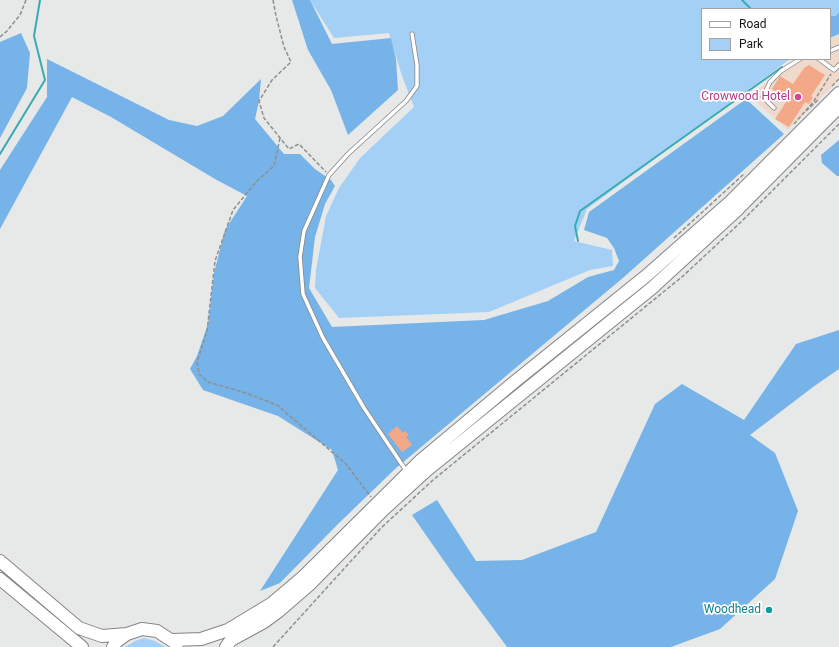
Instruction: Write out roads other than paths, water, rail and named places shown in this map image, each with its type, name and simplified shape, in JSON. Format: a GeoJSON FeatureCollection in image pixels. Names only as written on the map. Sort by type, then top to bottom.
{"type":"FeatureCollection","features":[{"type":"Feature","properties":{"kind":"main road"},"geometry":{"type":"LineString","coordinates":[[226,647],[231,640],[279,612],[309,585],[383,510],[412,477],[421,460],[513,383],[646,276],[708,222],[839,93]]}},
{"type":"Feature","properties":{"kind":"main road"},"geometry":{"type":"LineString","coordinates":[[0,561],[79,628],[102,636],[127,634],[142,629],[158,631],[176,643],[201,639],[228,630],[271,604],[304,576],[376,503],[412,477],[652,288],[736,211],[839,108]]}},
{"type":"Feature","properties":{"kind":"main road"},"geometry":{"type":"LineString","coordinates":[[0,579],[82,647]]}},
{"type":"Feature","properties":{"kind":"main road"},"geometry":{"type":"LineString","coordinates":[[113,647],[116,642],[127,634]]}},
{"type":"Feature","properties":{"kind":"lane"},"geometry":{"type":"LineString","coordinates":[[412,34],[417,65],[417,86],[406,101],[348,154],[329,175],[304,231],[300,257],[303,294],[323,338],[364,408],[412,477]]}},
{"type":"Feature","properties":{"kind":"lane"},"geometry":{"type":"LineString","coordinates":[[774,108],[763,97],[770,82],[781,71],[798,60]]}},
{"type":"Feature","properties":{"kind":"lane"},"geometry":{"type":"LineString","coordinates":[[820,60],[834,70],[839,65]]}},
{"type":"Feature","properties":{"kind":"lane"},"geometry":{"type":"LineString","coordinates":[[827,105],[832,94],[839,87]]}},
{"type":"Feature","properties":{"kind":"waterway"},"geometry":{"type":"LineString","coordinates":[[0,154],[45,80],[34,36],[40,0]]}},
{"type":"Feature","properties":{"kind":"waterway"},"geometry":{"type":"LineString","coordinates":[[742,0],[750,8]]}},
{"type":"Feature","properties":{"kind":"waterway"},"geometry":{"type":"LineString","coordinates":[[578,241],[575,226],[580,211],[782,67]]}},
{"type":"Feature","properties":{"kind":"place","name":"Crowwood Hotel"},"geometry":{"type":"Point","coordinates":[798,97]}},
{"type":"Feature","properties":{"kind":"place","name":"Woodhead"},"geometry":{"type":"Point","coordinates":[769,610]}}]}
